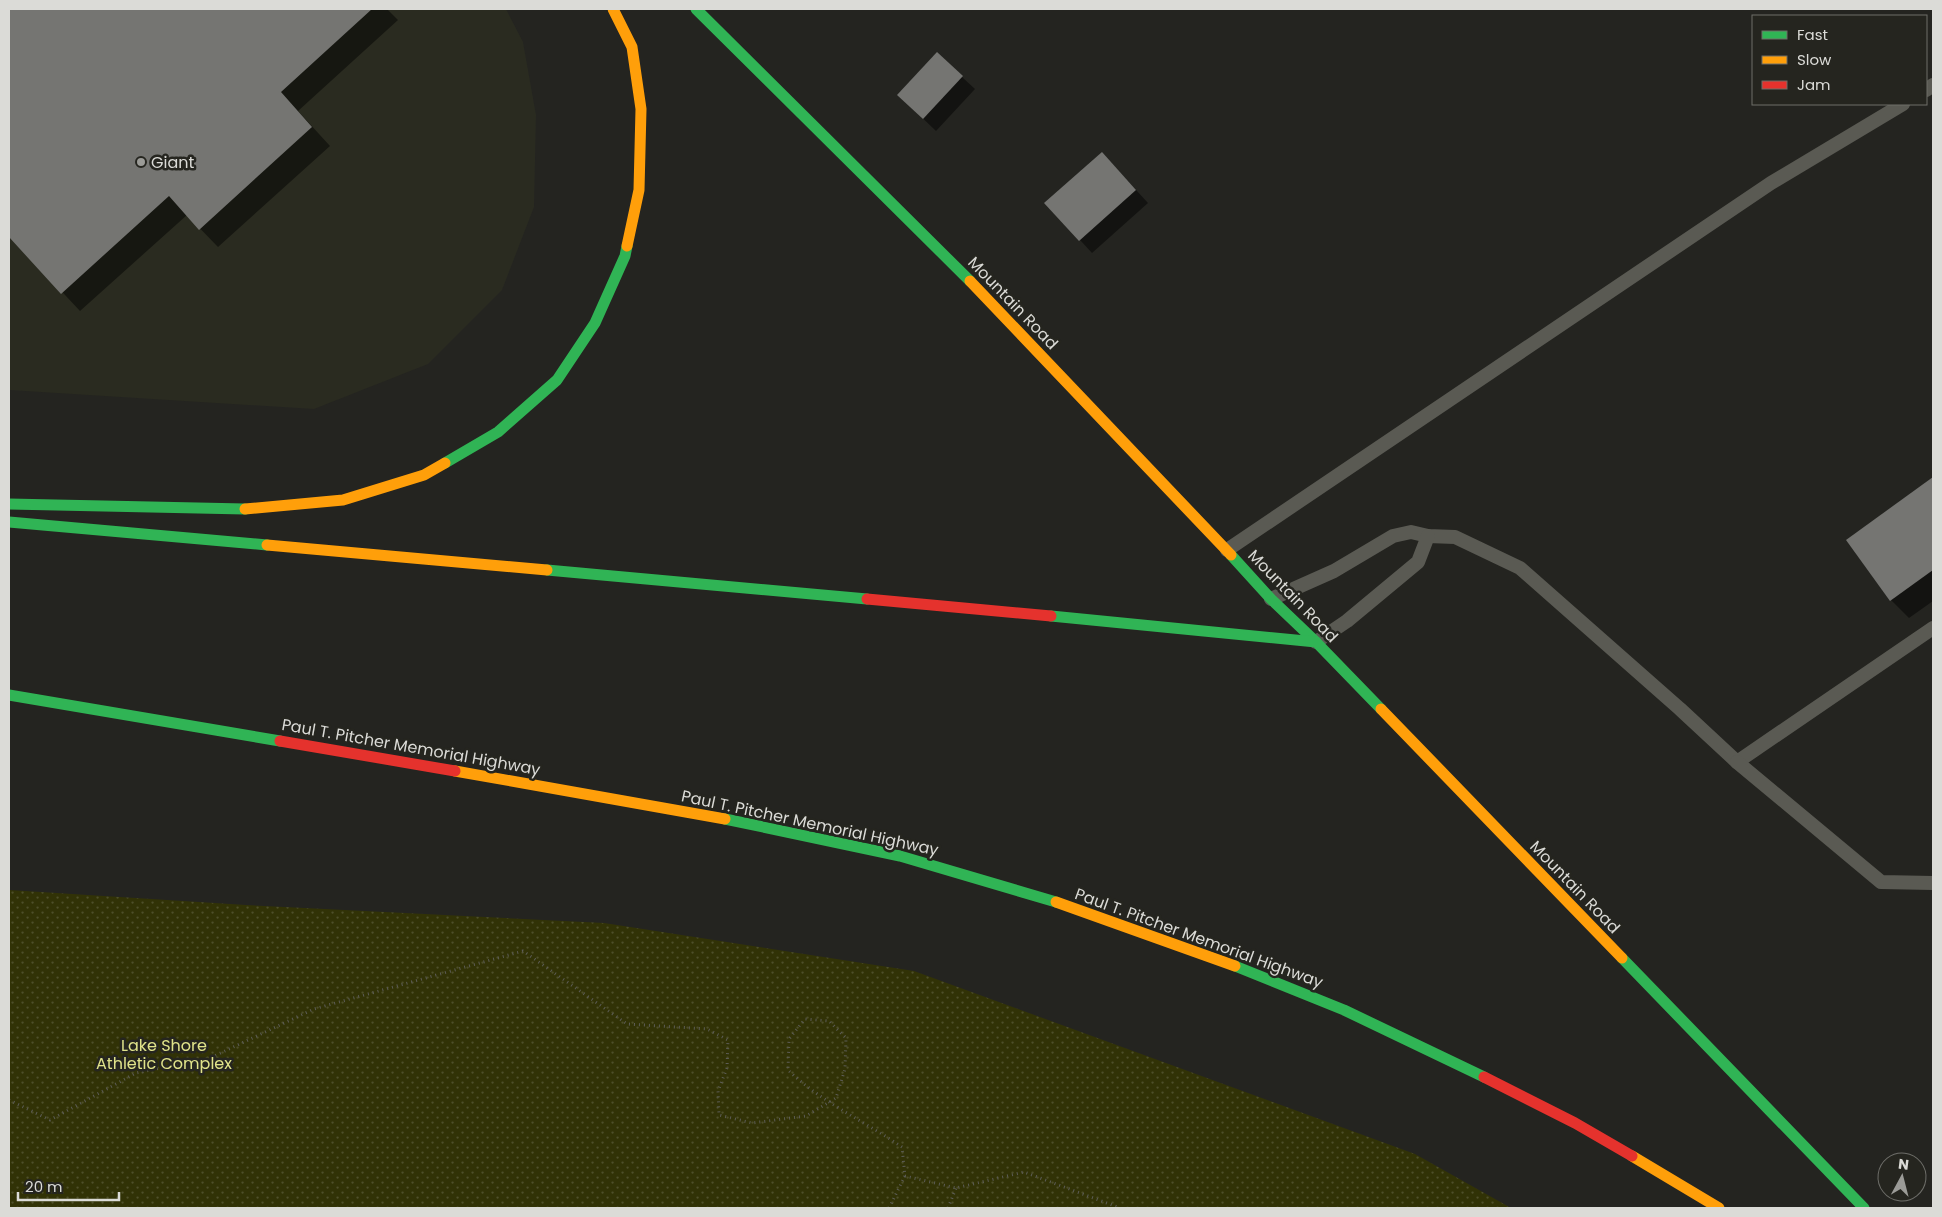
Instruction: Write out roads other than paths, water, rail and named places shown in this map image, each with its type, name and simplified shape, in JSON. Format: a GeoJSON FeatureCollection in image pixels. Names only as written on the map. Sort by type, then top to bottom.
{"type":"FeatureCollection","features":[{"type":"Feature","properties":{"kind":"main road"},"geometry":{"type":"LineString","coordinates":[[9,504],[254,509],[343,500],[424,475],[498,432],[557,380],[595,323],[625,256],[639,190],[641,109],[632,47],[612,9]]}},
{"type":"Feature","properties":{"kind":"main road","name":"Mountain Road"},"geometry":{"type":"LineString","coordinates":[[696,9],[940,250],[1227,550],[1270,599],[1316,642],[1864,1208]]}},
{"type":"Feature","properties":{"kind":"main road"},"geometry":{"type":"LineString","coordinates":[[9,522],[1142,624],[1316,642]]}},
{"type":"Feature","properties":{"kind":"main road","name":"Paul T. Pitcher Memorial Highway"},"geometry":{"type":"LineString","coordinates":[[9,695],[744,822],[900,856],[1046,900],[1238,967],[1344,1010],[1575,1123],[1720,1208]]}},
{"type":"Feature","properties":{"kind":"lane"},"geometry":{"type":"LineString","coordinates":[[1227,550],[1771,183],[1901,105]]}},
{"type":"Feature","properties":{"kind":"lane"},"geometry":{"type":"LineString","coordinates":[[1270,599],[1334,571],[1393,536],[1411,532],[1428,536],[1455,537],[1520,568],[1680,709],[1737,762],[1881,882],[1933,884]]}},
{"type":"Feature","properties":{"kind":"lane"},"geometry":{"type":"LineString","coordinates":[[1316,642],[1347,621],[1418,562],[1428,536]]}},
{"type":"Feature","properties":{"kind":"lane"},"geometry":{"type":"LineString","coordinates":[[1737,762],[1933,628]]}},
{"type":"Feature","properties":{"kind":"place","name":"Giant"},"geometry":{"type":"Point","coordinates":[141,162]}},
{"type":"Feature","properties":{"kind":"park label","name":"Lake Shore Athletic Complex"},"geometry":{"type":"Point","coordinates":[164,1054]}}]}
